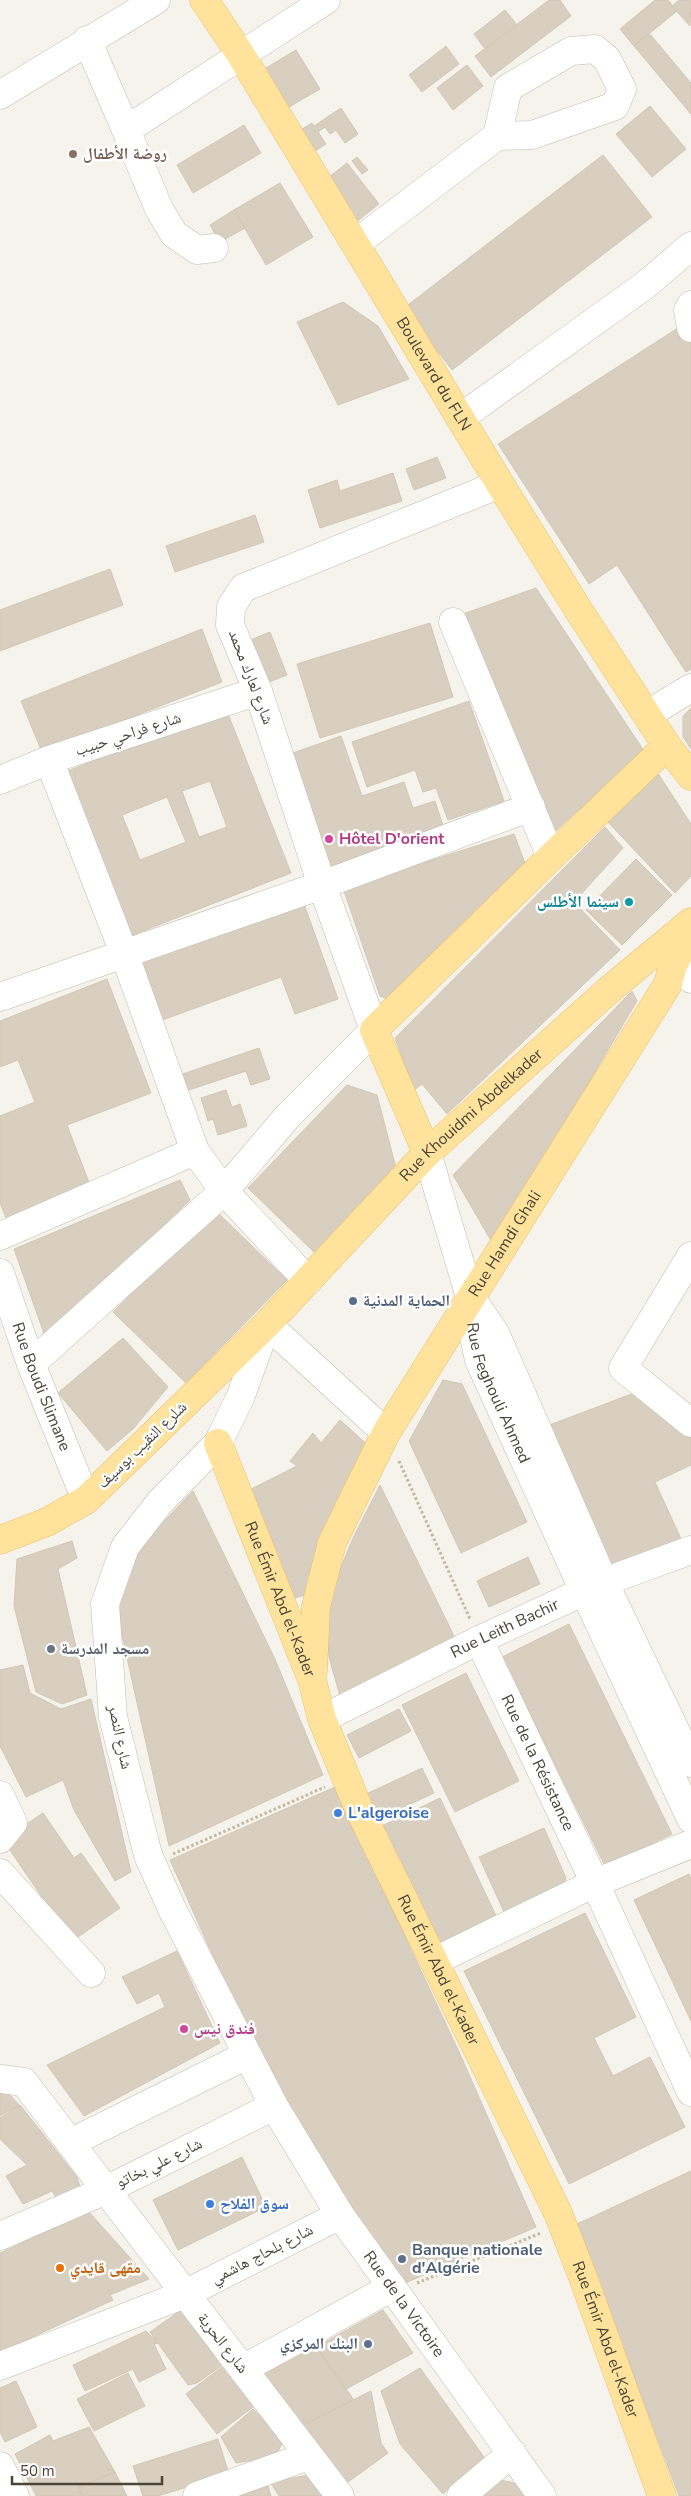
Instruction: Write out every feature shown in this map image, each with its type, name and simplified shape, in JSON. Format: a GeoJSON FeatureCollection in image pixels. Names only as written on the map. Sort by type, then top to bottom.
{"type":"FeatureCollection","features":[{"type":"Feature","properties":{"kind":"main road","name":"Boulevard du FLN"},"geometry":{"type":"LineString","coordinates":[[204,0],[241,55],[500,484],[581,614],[648,714],[667,746],[691,776]]}},
{"type":"Feature","properties":{"kind":"main road"},"geometry":{"type":"LineString","coordinates":[[427,1153],[374,1030],[667,746]]}},
{"type":"Feature","properties":{"kind":"main road","name":"Rue Khouidmi Abdelkader"},"geometry":{"type":"LineString","coordinates":[[267,1324],[427,1153],[609,990],[691,922]]}},
{"type":"Feature","properties":{"kind":"main road","name":"Rue Hamdi Ghali"},"geometry":{"type":"LineString","coordinates":[[312,1680],[316,1606],[332,1543],[386,1433],[668,984],[682,972],[691,932]]}},
{"type":"Feature","properties":{"kind":"main road","name":"شلرع النقيب بوسيف"},"geometry":{"type":"LineString","coordinates":[[0,1540],[46,1522],[86,1500],[267,1324]]}},
{"type":"Feature","properties":{"kind":"main road","name":"Rue Émir Abd el-Kader"},"geometry":{"type":"LineString","coordinates":[[218,1443],[312,1680],[322,1719],[358,1807],[435,1960],[563,2224],[662,2496]]}},
{"type":"Feature","properties":{"kind":"street"},"geometry":{"type":"LineString","coordinates":[[0,95],[87,40],[156,0]]}},
{"type":"Feature","properties":{"kind":"street"},"geometry":{"type":"LineString","coordinates":[[126,130],[326,0]]}},
{"type":"Feature","properties":{"kind":"street"},"geometry":{"type":"LineString","coordinates":[[87,40],[159,209],[174,234],[197,250],[214,248]]}},
{"type":"Feature","properties":{"kind":"street"},"geometry":{"type":"LineString","coordinates":[[355,244],[497,136]]}},
{"type":"Feature","properties":{"kind":"street"},"geometry":{"type":"LineString","coordinates":[[460,418],[644,286],[691,246]]}},
{"type":"Feature","properties":{"kind":"street"},"geometry":{"type":"LineString","coordinates":[[644,286],[691,266]]}},
{"type":"Feature","properties":{"kind":"street"},"geometry":{"type":"LineString","coordinates":[[691,305],[688,310],[691,328]]}},
{"type":"Feature","properties":{"kind":"street","name":"شارع لعارك محمد"},"geometry":{"type":"LineString","coordinates":[[374,1030],[322,885],[258,691],[230,625],[231,606],[243,588],[500,484]]}},
{"type":"Feature","properties":{"kind":"street"},"geometry":{"type":"LineString","coordinates":[[452,622],[551,857]]}},
{"type":"Feature","properties":{"kind":"street"},"geometry":{"type":"LineString","coordinates":[[648,714],[691,688]]}},
{"type":"Feature","properties":{"kind":"street","name":"شارع فراحي حبيب"},"geometry":{"type":"LineString","coordinates":[[0,780],[49,760],[258,691]]}},
{"type":"Feature","properties":{"kind":"street"},"geometry":{"type":"LineString","coordinates":[[49,760],[124,953],[195,1151],[224,1191],[308,1282]]}},
{"type":"Feature","properties":{"kind":"street"},"geometry":{"type":"LineString","coordinates":[[0,997],[322,885],[530,807]]}},
{"type":"Feature","properties":{"kind":"street"},"geometry":{"type":"LineString","coordinates":[[31,1364],[224,1191],[288,1116],[374,1030]]}},
{"type":"Feature","properties":{"kind":"street"},"geometry":{"type":"LineString","coordinates":[[0,1236],[195,1151]]}},
{"type":"Feature","properties":{"kind":"street","name":"Rue Feghouli Ahmed"},"geometry":{"type":"LineString","coordinates":[[427,1153],[470,1297],[473,1332],[479,1360],[594,1587],[691,1763]]}},
{"type":"Feature","properties":{"kind":"street"},"geometry":{"type":"LineString","coordinates":[[691,1256],[623,1368],[691,1423]]}},
{"type":"Feature","properties":{"kind":"street","name":"Rue Boudi Slimane"},"geometry":{"type":"LineString","coordinates":[[0,1273],[31,1364],[86,1500]]}},
{"type":"Feature","properties":{"kind":"street"},"geometry":{"type":"LineString","coordinates":[[267,1324],[386,1433]]}},
{"type":"Feature","properties":{"kind":"street","name":"شارع النصر"},"geometry":{"type":"LineString","coordinates":[[267,1324],[240,1398],[218,1443],[160,1502],[125,1547],[105,1604],[113,1717],[152,1864],[172,1909],[274,2106]]}},
{"type":"Feature","properties":{"kind":"street","name":"Rue Leith Bachir"},"geometry":{"type":"LineString","coordinates":[[322,1719],[479,1640],[594,1587],[691,1550]]}},
{"type":"Feature","properties":{"kind":"street","name":"Rue Feghouli Ahmed"},"geometry":{"type":"LineString","coordinates":[[594,1587],[691,1819]]}},
{"type":"Feature","properties":{"kind":"street","name":"Rue de la Résistance"},"geometry":{"type":"LineString","coordinates":[[479,1640],[595,1883],[691,2092]]}},
{"type":"Feature","properties":{"kind":"street"},"geometry":{"type":"LineString","coordinates":[[0,1795],[13,1823],[0,1839]]}},
{"type":"Feature","properties":{"kind":"street"},"geometry":{"type":"LineString","coordinates":[[435,1960],[595,1883],[691,1844]]}},
{"type":"Feature","properties":{"kind":"street"},"geometry":{"type":"LineString","coordinates":[[0,1873],[91,1973]]}},
{"type":"Feature","properties":{"kind":"street"},"geometry":{"type":"LineString","coordinates":[[70,2143],[247,2055]]}},
{"type":"Feature","properties":{"kind":"street","name":"شارع علي بخاتو"},"geometry":{"type":"LineString","coordinates":[[0,2079],[24,2082],[106,2190],[274,2106]]}},
{"type":"Feature","properties":{"kind":"street","name":"Rue de la Victoire"},"geometry":{"type":"LineString","coordinates":[[274,2106],[340,2215],[542,2496]]}},
{"type":"Feature","properties":{"kind":"street"},"geometry":{"type":"LineString","coordinates":[[0,2236],[106,2190]]}},
{"type":"Feature","properties":{"kind":"street","name":"شارع الحرية"},"geometry":{"type":"LineString","coordinates":[[106,2190],[340,2496]]}},
{"type":"Feature","properties":{"kind":"street","name":"شارع بلحاج هاشمي"},"geometry":{"type":"LineString","coordinates":[[0,2366],[185,2294],[340,2215]]}},
{"type":"Feature","properties":{"kind":"street"},"geometry":{"type":"LineString","coordinates":[[244,2369],[394,2289]]}},
{"type":"Feature","properties":{"kind":"street"},"geometry":{"type":"LineString","coordinates":[[461,2496],[512,2453]]}},
{"type":"Feature","properties":{"kind":"street"},"geometry":{"type":"LineString","coordinates":[[197,2496],[308,2456]]}},
{"type":"Feature","properties":{"kind":"street"},"geometry":{"type":"LineString","coordinates":[[0,2466],[15,2496]]}},
{"type":"Feature","properties":{"kind":"path"},"geometry":{"type":"LineString","coordinates":[[386,1433],[479,1640]]}},
{"type":"Feature","properties":{"kind":"path"},"geometry":{"type":"LineString","coordinates":[[152,1864],[346,1778]]}},
{"type":"Feature","properties":{"kind":"path"},"geometry":{"type":"LineString","coordinates":[[394,2289],[563,2224]]}},
{"type":"Feature","properties":{"kind":"building"},"geometry":{"type":"Polygon","coordinates":[[[549,0],[560,0],[571,16],[491,77],[475,56],[549,0]]]}},
{"type":"Feature","properties":{"kind":"building"},"geometry":{"type":"Polygon","coordinates":[[[655,0],[668,0],[677,11],[634,46],[620,29],[655,0]]]}},
{"type":"Feature","properties":{"kind":"building"},"geometry":{"type":"Polygon","coordinates":[[[679,0],[691,0],[690,26],[672,6],[679,0]]]}},
{"type":"Feature","properties":{"kind":"building"},"geometry":{"type":"Polygon","coordinates":[[[505,10],[517,25],[485,49],[474,34],[505,10]]]}},
{"type":"Feature","properties":{"kind":"building"},"geometry":{"type":"Polygon","coordinates":[[[649,33],[691,83],[691,114],[634,46],[649,33]]]}},
{"type":"Feature","properties":{"kind":"building"},"geometry":{"type":"Polygon","coordinates":[[[446,46],[459,64],[422,92],[409,75],[446,46]]]}},
{"type":"Feature","properties":{"kind":"building"},"geometry":{"type":"Polygon","coordinates":[[[296,50],[320,89],[284,110],[261,71],[296,50]]]}},
{"type":"Feature","properties":{"kind":"building"},"geometry":{"type":"Polygon","coordinates":[[[467,65],[483,86],[453,110],[437,88],[467,65]]]}},
{"type":"Feature","properties":{"kind":"building"},"geometry":{"type":"Polygon","coordinates":[[[650,106],[686,149],[652,177],[616,134],[650,106]]]}},
{"type":"Feature","properties":{"kind":"building"},"geometry":{"type":"Polygon","coordinates":[[[341,108],[358,134],[345,143],[336,130],[330,134],[325,127],[318,132],[326,144],[309,155],[294,134],[312,123],[314,126],[341,108]]]}},
{"type":"Feature","properties":{"kind":"building"},"geometry":{"type":"Polygon","coordinates":[[[244,125],[261,153],[193,193],[177,165],[244,125]]]}},
{"type":"Feature","properties":{"kind":"building"},"geometry":{"type":"Polygon","coordinates":[[[603,155],[652,217],[452,370],[404,308],[603,155]]]}},
{"type":"Feature","properties":{"kind":"building"},"geometry":{"type":"Polygon","coordinates":[[[357,157],[368,170],[362,174],[352,161],[357,157]]]}},
{"type":"Feature","properties":{"kind":"building"},"geometry":{"type":"Polygon","coordinates":[[[347,163],[379,204],[356,222],[324,181],[347,163]]]}},
{"type":"Feature","properties":{"kind":"building"},"geometry":{"type":"Polygon","coordinates":[[[280,183],[313,237],[266,265],[234,210],[280,183]]]}},
{"type":"Feature","properties":{"kind":"building"},"geometry":{"type":"Polygon","coordinates":[[[234,210],[245,228],[220,242],[210,225],[234,210]]]}},
{"type":"Feature","properties":{"kind":"building"},"geometry":{"type":"Polygon","coordinates":[[[343,302],[378,326],[409,379],[338,405],[297,322],[343,302]]]}},
{"type":"Feature","properties":{"kind":"building"},"geometry":{"type":"Polygon","coordinates":[[[681,326],[691,342],[691,669],[686,672],[617,565],[589,584],[498,444],[681,326]]]}},
{"type":"Feature","properties":{"kind":"building"},"geometry":{"type":"Polygon","coordinates":[[[437,457],[446,478],[414,490],[406,469],[437,457]]]}},
{"type":"Feature","properties":{"kind":"building"},"geometry":{"type":"Polygon","coordinates":[[[393,473],[402,501],[320,528],[308,490],[337,480],[340,491],[393,473]]]}},
{"type":"Feature","properties":{"kind":"building"},"geometry":{"type":"Polygon","coordinates":[[[255,515],[264,542],[175,572],[166,546],[255,515]]]}},
{"type":"Feature","properties":{"kind":"building"},"geometry":{"type":"Polygon","coordinates":[[[110,569],[123,605],[0,651],[0,610],[110,569]]]}},
{"type":"Feature","properties":{"kind":"building"},"geometry":{"type":"Polygon","coordinates":[[[536,588],[644,751],[551,835],[463,614],[536,588]]]}},
{"type":"Feature","properties":{"kind":"building"},"geometry":{"type":"Polygon","coordinates":[[[430,623],[453,697],[320,738],[297,664],[430,623]]]}},
{"type":"Feature","properties":{"kind":"building"},"geometry":{"type":"Polygon","coordinates":[[[202,629],[222,682],[42,752],[21,701],[202,629]]]}},
{"type":"Feature","properties":{"kind":"building"},"geometry":{"type":"Polygon","coordinates":[[[270,632],[287,675],[264,684],[248,641],[270,632]]]}},
{"type":"Feature","properties":{"kind":"building"},"geometry":{"type":"Polygon","coordinates":[[[469,701],[504,801],[448,820],[436,788],[423,792],[415,770],[367,787],[352,742],[469,701]]]}},
{"type":"Feature","properties":{"kind":"building"},"geometry":{"type":"Polygon","coordinates":[[[691,708],[691,749],[683,737],[683,716],[691,708]]]}},
{"type":"Feature","properties":{"kind":"building"},"geometry":{"type":"Polygon","coordinates":[[[226,709],[291,873],[125,938],[60,774],[226,709]],[[210,781],[182,791],[199,837],[227,827],[210,781]],[[167,797],[122,815],[140,860],[186,842],[167,797]]]}},
{"type":"Feature","properties":{"kind":"building"},"geometry":{"type":"Polygon","coordinates":[[[341,736],[362,796],[404,782],[413,808],[435,801],[446,835],[329,875],[287,755],[341,736]]]}},
{"type":"Feature","properties":{"kind":"building"},"geometry":{"type":"Polygon","coordinates":[[[657,772],[691,824],[691,876],[675,893],[605,819],[657,772]]]}},
{"type":"Feature","properties":{"kind":"building"},"geometry":{"type":"Polygon","coordinates":[[[605,827],[623,848],[574,902],[620,950],[447,1114],[422,1084],[414,1090],[395,1038],[605,827]]]}},
{"type":"Feature","properties":{"kind":"building"},"geometry":{"type":"Polygon","coordinates":[[[514,834],[526,866],[393,1001],[380,996],[343,888],[514,834]]]}},
{"type":"Feature","properties":{"kind":"building","name":"سينما الأطلس"},"geometry":{"type":"Polygon","coordinates":[[[636,859],[672,895],[622,945],[586,910],[636,859]]]}},
{"type":"Feature","properties":{"kind":"building"},"geometry":{"type":"Polygon","coordinates":[[[304,904],[338,999],[295,1014],[281,977],[154,1023],[133,966],[304,904]]]}},
{"type":"Feature","properties":{"kind":"building"},"geometry":{"type":"Polygon","coordinates":[[[107,979],[151,1093],[67,1125],[93,1193],[9,1225],[0,1203],[0,1116],[35,1102],[18,1060],[0,1067],[0,1021],[107,979]]]}},
{"type":"Feature","properties":{"kind":"building"},"geometry":{"type":"Polygon","coordinates":[[[632,991],[637,1001],[493,1244],[453,1175],[632,991]]]}},
{"type":"Feature","properties":{"kind":"building"},"geometry":{"type":"Polygon","coordinates":[[[259,1048],[270,1079],[251,1085],[246,1071],[180,1093],[174,1077],[259,1048]]]}},
{"type":"Feature","properties":{"kind":"building"},"geometry":{"type":"Polygon","coordinates":[[[347,1085],[377,1095],[396,1168],[315,1253],[248,1188],[347,1085]]]}},
{"type":"Feature","properties":{"kind":"building"},"geometry":{"type":"Polygon","coordinates":[[[226,1090],[232,1107],[240,1104],[247,1126],[218,1135],[213,1119],[208,1121],[201,1098],[226,1090]]]}},
{"type":"Feature","properties":{"kind":"building"},"geometry":{"type":"Polygon","coordinates":[[[180,1180],[190,1200],[46,1339],[14,1249],[180,1180]]]}},
{"type":"Feature","properties":{"kind":"building"},"geometry":{"type":"Polygon","coordinates":[[[214,1209],[287,1280],[186,1383],[113,1312],[214,1209]]]}},
{"type":"Feature","properties":{"kind":"building"},"geometry":{"type":"Polygon","coordinates":[[[123,1338],[168,1387],[133,1429],[107,1451],[58,1393],[123,1338]]]}},
{"type":"Feature","properties":{"kind":"building"},"geometry":{"type":"Polygon","coordinates":[[[443,1380],[462,1384],[527,1522],[461,1553],[409,1441],[443,1380]]]}},
{"type":"Feature","properties":{"kind":"building"},"geometry":{"type":"Polygon","coordinates":[[[642,1390],[691,1434],[691,1465],[655,1482],[682,1541],[614,1572],[547,1426],[642,1390]]]}},
{"type":"Feature","properties":{"kind":"building"},"geometry":{"type":"Polygon","coordinates":[[[340,1420],[370,1447],[305,1595],[295,1598],[247,1491],[297,1466],[290,1461],[313,1433],[321,1443],[340,1420]]]}},
{"type":"Feature","properties":{"kind":"building"},"geometry":{"type":"Polygon","coordinates":[[[380,1485],[457,1642],[340,1696],[329,1657],[327,1625],[332,1589],[353,1538],[380,1485]]]}},
{"type":"Feature","properties":{"kind":"building"},"geometry":{"type":"Polygon","coordinates":[[[193,1491],[274,1657],[323,1775],[169,1846],[117,1613],[127,1567],[150,1536],[193,1491]]]}},
{"type":"Feature","properties":{"kind":"building","name":"مسجد المدرسة"},"geometry":{"type":"Polygon","coordinates":[[[72,1541],[77,1558],[58,1569],[87,1695],[62,1704],[36,1692],[14,1606],[17,1559],[72,1541]]]}},
{"type":"Feature","properties":{"kind":"building"},"geometry":{"type":"Polygon","coordinates":[[[528,1557],[540,1584],[489,1607],[477,1581],[528,1557]]]}},
{"type":"Feature","properties":{"kind":"building"},"geometry":{"type":"Polygon","coordinates":[[[569,1624],[672,1834],[605,1866],[502,1657],[569,1624]]]}},
{"type":"Feature","properties":{"kind":"building"},"geometry":{"type":"Polygon","coordinates":[[[23,1665],[30,1693],[61,1709],[91,1699],[131,1872],[115,1881],[74,1810],[63,1780],[26,1797],[0,1746],[0,1670],[23,1665]]]}},
{"type":"Feature","properties":{"kind":"building"},"geometry":{"type":"Polygon","coordinates":[[[466,1673],[519,1781],[455,1812],[402,1705],[466,1673]]]}},
{"type":"Feature","properties":{"kind":"building"},"geometry":{"type":"Polygon","coordinates":[[[399,1709],[411,1731],[359,1758],[347,1735],[399,1709]]]}},
{"type":"Feature","properties":{"kind":"building"},"geometry":{"type":"Polygon","coordinates":[[[422,1768],[434,1793],[374,1821],[362,1796],[422,1768]]]}},
{"type":"Feature","properties":{"kind":"building"},"geometry":{"type":"Polygon","coordinates":[[[335,1787],[460,2054],[536,2227],[403,2284],[278,2101],[170,1860],[335,1787]]]}},
{"type":"Feature","properties":{"kind":"building"},"geometry":{"type":"Polygon","coordinates":[[[440,1798],[499,1922],[441,1949],[382,1826],[440,1798]]]}},
{"type":"Feature","properties":{"kind":"building"},"geometry":{"type":"Polygon","coordinates":[[[43,1813],[74,1858],[81,1853],[120,1908],[72,1941],[3,1840],[43,1813]]]}},
{"type":"Feature","properties":{"kind":"building"},"geometry":{"type":"Polygon","coordinates":[[[544,1828],[566,1878],[561,1889],[505,1914],[479,1857],[544,1828]]]}},
{"type":"Feature","properties":{"kind":"building"},"geometry":{"type":"Polygon","coordinates":[[[689,1874],[691,1879],[691,2021],[634,1900],[689,1874]]]}},
{"type":"Feature","properties":{"kind":"building"},"geometry":{"type":"Polygon","coordinates":[[[585,1913],[636,2017],[594,2038],[613,2076],[650,2057],[685,2127],[569,2184],[464,1971],[585,1913]]]}},
{"type":"Feature","properties":{"kind":"building"},"geometry":{"type":"Polygon","coordinates":[[[177,1951],[220,2043],[84,2116],[47,2065],[165,2007],[159,1993],[137,2004],[122,1977],[177,1951]]]}},
{"type":"Feature","properties":{"kind":"building"},"geometry":{"type":"Polygon","coordinates":[[[0,2084],[19,2105],[0,2116],[0,2084]]]}},
{"type":"Feature","properties":{"kind":"building"},"geometry":{"type":"Polygon","coordinates":[[[20,2105],[77,2177],[80,2187],[57,2199],[52,2191],[23,2204],[6,2176],[27,2165],[0,2139],[0,2118],[20,2105]]]}},
{"type":"Feature","properties":{"kind":"building","name":"سوق الفلاح"},"geometry":{"type":"Polygon","coordinates":[[[242,2157],[266,2207],[178,2250],[153,2200],[242,2157]]]}},
{"type":"Feature","properties":{"kind":"building"},"geometry":{"type":"Polygon","coordinates":[[[691,2171],[691,2496],[679,2496],[577,2224],[691,2171]]]}},
{"type":"Feature","properties":{"kind":"building"},"geometry":{"type":"Polygon","coordinates":[[[89,2212],[149,2279],[110,2295],[113,2300],[0,2352],[0,2253],[89,2212]]]}},
{"type":"Feature","properties":{"kind":"building"},"geometry":{"type":"Polygon","coordinates":[[[181,2310],[221,2366],[197,2383],[188,2385],[150,2332],[181,2310]]]}},
{"type":"Feature","properties":{"kind":"building"},"geometry":{"type":"Polygon","coordinates":[[[383,2310],[413,2353],[346,2389],[316,2347],[383,2310]]]}},
{"type":"Feature","properties":{"kind":"building"},"geometry":{"type":"Polygon","coordinates":[[[146,2331],[158,2343],[154,2344],[166,2369],[139,2382],[133,2369],[85,2391],[73,2365],[146,2331]]]}},
{"type":"Feature","properties":{"kind":"building"},"geometry":{"type":"Polygon","coordinates":[[[316,2347],[354,2400],[299,2427],[260,2376],[316,2347]]]}},
{"type":"Feature","properties":{"kind":"building"},"geometry":{"type":"Polygon","coordinates":[[[222,2367],[253,2407],[217,2434],[186,2394],[222,2367]]]}},
{"type":"Feature","properties":{"kind":"building"},"geometry":{"type":"Polygon","coordinates":[[[420,2368],[484,2457],[443,2494],[400,2444],[381,2391],[420,2368]]]}},
{"type":"Feature","properties":{"kind":"building"},"geometry":{"type":"Polygon","coordinates":[[[128,2373],[145,2406],[94,2431],[77,2399],[128,2373]]]}},
{"type":"Feature","properties":{"kind":"building"},"geometry":{"type":"Polygon","coordinates":[[[16,2381],[37,2427],[5,2442],[0,2432],[0,2388],[16,2381]]]}},
{"type":"Feature","properties":{"kind":"building"},"geometry":{"type":"Polygon","coordinates":[[[371,2391],[381,2443],[388,2453],[344,2485],[299,2427],[371,2391]]]}},
{"type":"Feature","properties":{"kind":"building"},"geometry":{"type":"Polygon","coordinates":[[[253,2409],[283,2441],[276,2456],[236,2463],[221,2437],[253,2409]]]}},
{"type":"Feature","properties":{"kind":"building"},"geometry":{"type":"Polygon","coordinates":[[[89,2427],[115,2472],[79,2487],[83,2496],[36,2496],[15,2454],[50,2435],[53,2441],[89,2427]]]}},
{"type":"Feature","properties":{"kind":"building"},"geometry":{"type":"Polygon","coordinates":[[[218,2439],[229,2474],[158,2496],[143,2496],[133,2466],[218,2439]]]}},
{"type":"Feature","properties":{"kind":"building"},"geometry":{"type":"Polygon","coordinates":[[[115,2472],[127,2496],[83,2496],[79,2487],[115,2472]]]}},
{"type":"Feature","properties":{"kind":"building"},"geometry":{"type":"Polygon","coordinates":[[[315,2474],[332,2496],[279,2496],[270,2482],[315,2474]]]}},
{"type":"Feature","properties":{"kind":"building"},"geometry":{"type":"Polygon","coordinates":[[[500,2480],[515,2483],[524,2496],[483,2496],[500,2480]]]}},
{"type":"Feature","properties":{"kind":"building"},"geometry":{"type":"Polygon","coordinates":[[[268,2486],[271,2496],[240,2496],[268,2486]]]}},
{"type":"Feature","properties":{"kind":"place","name":"روضة الأطفال"},"geometry":{"type":"Point","coordinates":[73,154]}},
{"type":"Feature","properties":{"kind":"place","name":"Hôtel D'orient"},"geometry":{"type":"Point","coordinates":[329,839]}},
{"type":"Feature","properties":{"kind":"place","name":"سينما الأطلس"},"geometry":{"type":"Point","coordinates":[629,902]}},
{"type":"Feature","properties":{"kind":"place","name":"الحماية المدنية"},"geometry":{"type":"Point","coordinates":[353,1301]}},
{"type":"Feature","properties":{"kind":"place","name":"مسجد المدرسة"},"geometry":{"type":"Point","coordinates":[51,1649]}},
{"type":"Feature","properties":{"kind":"place","name":"L'algeroise"},"geometry":{"type":"Point","coordinates":[338,1813]}},
{"type":"Feature","properties":{"kind":"place","name":"فندق نيس"},"geometry":{"type":"Point","coordinates":[184,2029]}},
{"type":"Feature","properties":{"kind":"place","name":"سوق الفلاح"},"geometry":{"type":"Point","coordinates":[210,2204]}},
{"type":"Feature","properties":{"kind":"place","name":"Banque nationale d'Algérie"},"geometry":{"type":"Point","coordinates":[402,2259]}},
{"type":"Feature","properties":{"kind":"place","name":"مقهى قايدي"},"geometry":{"type":"Point","coordinates":[60,2268]}},
{"type":"Feature","properties":{"kind":"place","name":"البنك المركزي"},"geometry":{"type":"Point","coordinates":[368,2344]}}]}
